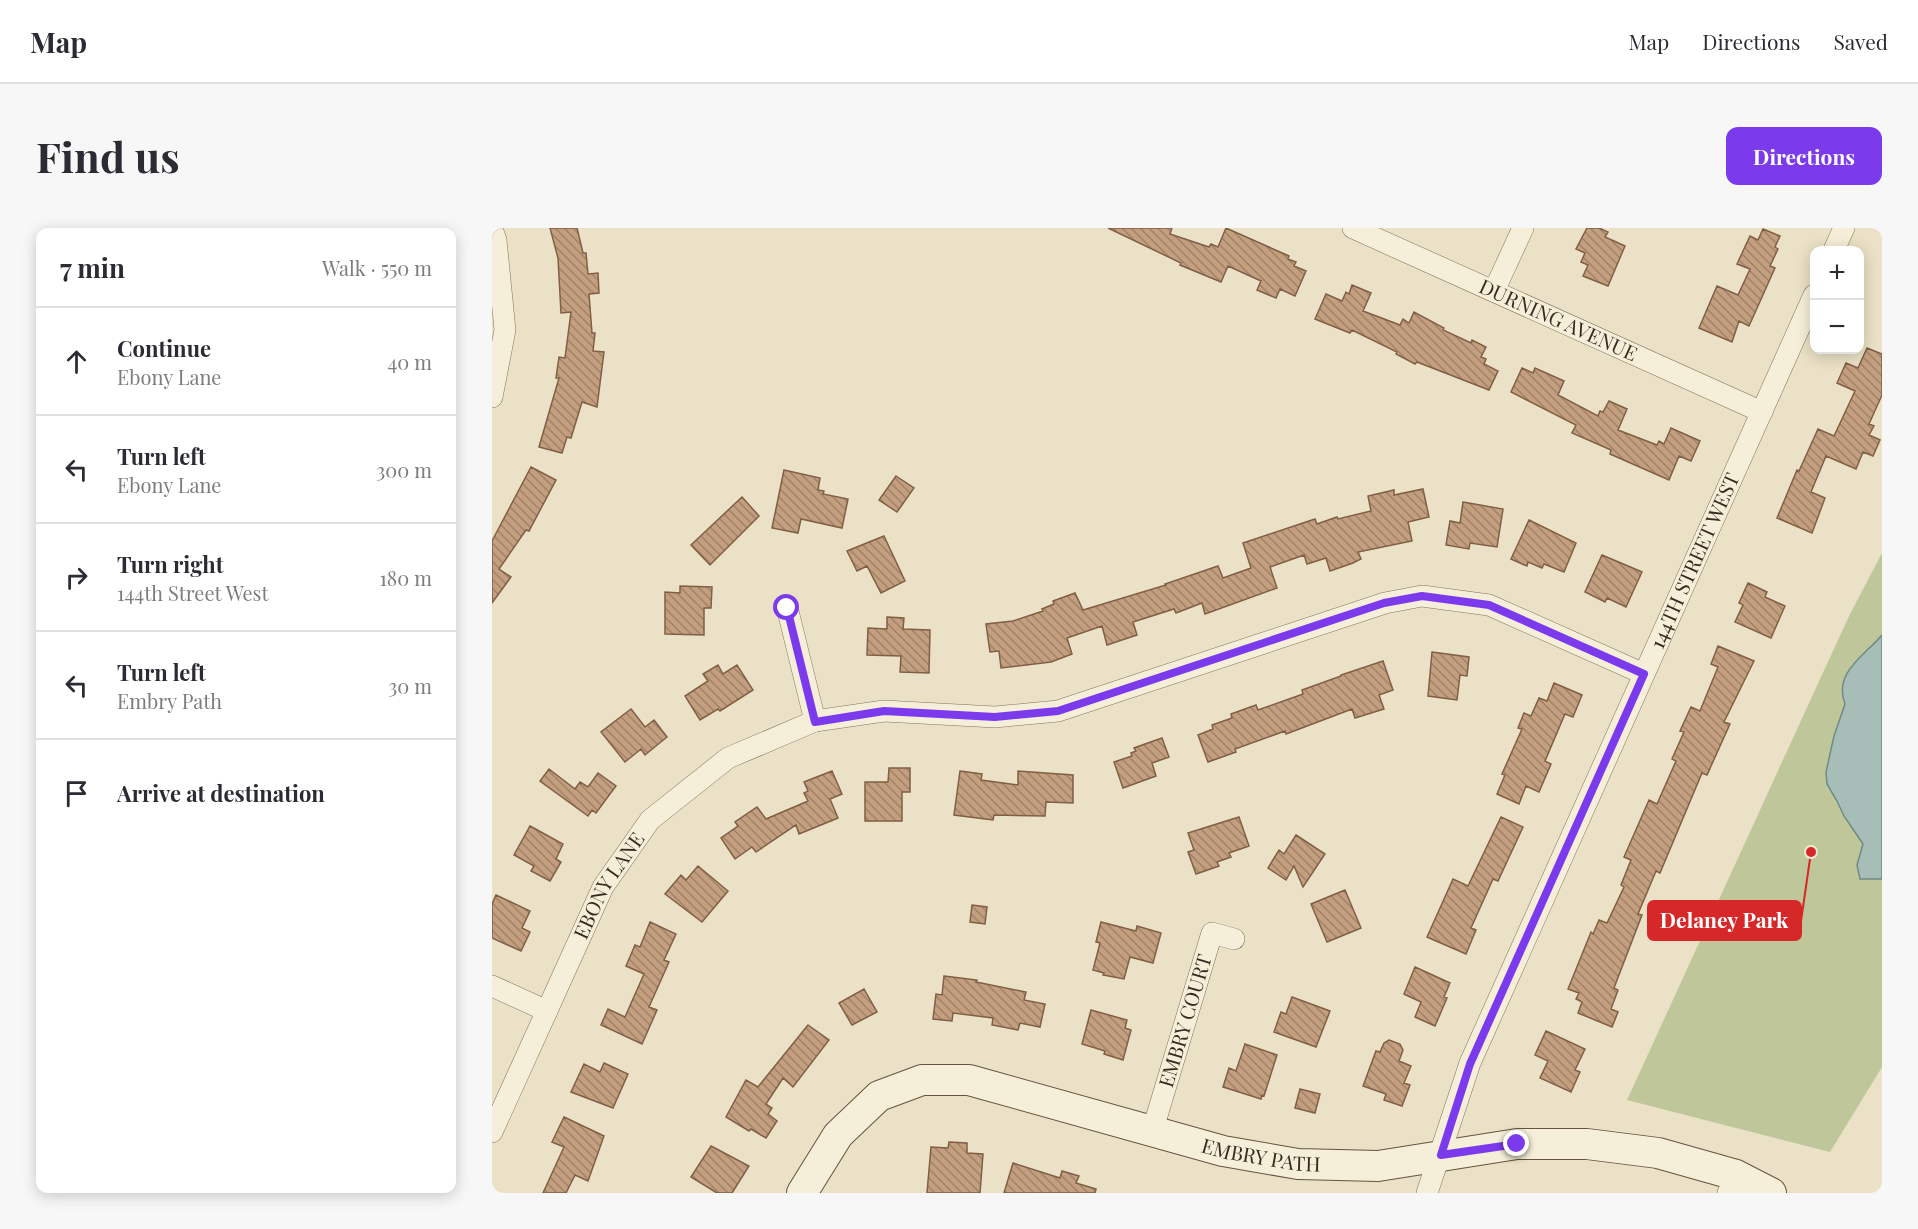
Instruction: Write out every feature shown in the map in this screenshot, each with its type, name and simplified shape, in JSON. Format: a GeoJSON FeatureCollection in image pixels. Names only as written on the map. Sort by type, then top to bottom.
{"type":"FeatureCollection","features":[{"type":"Feature","properties":{"kind":"street","name":"DURNING AVENUE"},"geometry":{"type":"LineString","coordinates":[[1353,228],[1762,412]]}},
{"type":"Feature","properties":{"kind":"street"},"geometry":{"type":"LineString","coordinates":[[1494,291],[1523,228]]}},
{"type":"Feature","properties":{"kind":"street"},"geometry":{"type":"LineString","coordinates":[[1836,246],[1844,228]]}},
{"type":"Feature","properties":{"kind":"street"},"geometry":{"type":"LineString","coordinates":[[492,229],[496,240],[505,330],[492,397]]}},
{"type":"Feature","properties":{"kind":"street","name":"144TH STREET WEST"},"geometry":{"type":"LineString","coordinates":[[1427,1193],[1470,1064],[1813,300]]}},
{"type":"Feature","properties":{"kind":"street","name":"EBONY LANE"},"geometry":{"type":"LineString","coordinates":[[492,1132],[603,887],[650,820],[728,758],[815,722],[884,711],[995,717],[1058,711],[1384,603],[1422,596],[1489,605],[1644,674]]}},
{"type":"Feature","properties":{"kind":"street"},"geometry":{"type":"LineString","coordinates":[[787,608],[815,722]]}},
{"type":"Feature","properties":{"kind":"street","name":"EMBRY COURT"},"geometry":{"type":"LineString","coordinates":[[1152,1132],[1212,933],[1234,939]]}},
{"type":"Feature","properties":{"kind":"street"},"geometry":{"type":"LineString","coordinates":[[492,986],[547,1011]]}},
{"type":"Feature","properties":{"kind":"street","name":"EMBRY PATH"},"geometry":{"type":"LineString","coordinates":[[802,1193],[838,1136],[879,1096],[922,1080],[969,1080],[1223,1151],[1298,1164],[1378,1166],[1517,1144],[1587,1144],[1658,1152],[1732,1184],[1771,1193]]}},
{"type":"Feature","properties":{"kind":"green space"},"geometry":{"type":"Polygon","coordinates":[[[1882,553],[1882,1067],[1830,1152],[1627,1100],[1849,616],[1882,553]]]}},
{"type":"Feature","properties":{"kind":"water"},"geometry":{"type":"Polygon","coordinates":[[[1882,635],[1882,879],[1860,879],[1857,865],[1863,844],[1844,816],[1827,784],[1826,772],[1834,736],[1845,704],[1842,693],[1843,683],[1852,666],[1882,635]]]}},
{"type":"Feature","properties":{"kind":"building"},"geometry":{"type":"Polygon","coordinates":[[[550,228],[577,228],[583,253],[586,253],[588,274],[598,273],[599,293],[589,294],[592,333],[595,333],[593,351],[604,352],[597,407],[582,402],[571,438],[567,437],[562,453],[539,447],[559,378],[556,378],[559,357],[565,358],[571,312],[561,313],[558,258],[550,228]]]}},
{"type":"Feature","properties":{"kind":"building"},"geometry":{"type":"Polygon","coordinates":[[[1108,228],[1172,228],[1170,234],[1209,247],[1211,244],[1218,247],[1226,228],[1289,256],[1288,259],[1296,262],[1294,266],[1306,271],[1295,296],[1280,289],[1276,298],[1257,290],[1261,281],[1228,266],[1221,282],[1180,265],[1181,263],[1108,228]]]}},
{"type":"Feature","properties":{"kind":"building"},"geometry":{"type":"Polygon","coordinates":[[[1587,228],[1599,228],[1608,232],[1605,237],[1625,246],[1608,286],[1583,276],[1588,265],[1581,262],[1585,253],[1576,249],[1587,228]]]}},
{"type":"Feature","properties":{"kind":"building"},"geometry":{"type":"Polygon","coordinates":[[[1763,229],[1780,236],[1775,247],[1778,249],[1770,266],[1775,268],[1749,326],[1739,321],[1732,342],[1699,328],[1717,286],[1738,295],[1750,269],[1737,264],[1750,236],[1758,240],[1763,229]]]}},
{"type":"Feature","properties":{"kind":"building"},"geometry":{"type":"Polygon","coordinates":[[[1352,285],[1371,293],[1363,311],[1400,325],[1403,319],[1409,323],[1414,312],[1444,328],[1443,330],[1486,347],[1481,357],[1486,359],[1484,364],[1498,371],[1489,390],[1417,362],[1415,364],[1396,354],[1397,352],[1352,330],[1350,333],[1315,319],[1326,294],[1342,301],[1346,292],[1349,294],[1352,285]]]}},
{"type":"Feature","properties":{"kind":"building"},"geometry":{"type":"Polygon","coordinates":[[[1867,348],[1882,354],[1882,395],[1869,424],[1874,426],[1869,435],[1880,440],[1873,456],[1863,452],[1856,469],[1826,456],[1811,492],[1825,498],[1812,533],[1777,518],[1797,470],[1799,471],[1818,429],[1834,436],[1855,391],[1837,383],[1846,363],[1858,368],[1867,348]]]}},
{"type":"Feature","properties":{"kind":"building"},"geometry":{"type":"Polygon","coordinates":[[[1522,368],[1533,373],[1535,368],[1564,381],[1558,395],[1598,416],[1609,401],[1627,409],[1618,430],[1657,445],[1659,441],[1664,444],[1671,428],[1700,441],[1691,461],[1679,456],[1669,480],[1610,454],[1611,450],[1572,433],[1576,425],[1511,392],[1522,368]]]}},
{"type":"Feature","properties":{"kind":"building"},"geometry":{"type":"Polygon","coordinates":[[[531,467],[556,480],[529,531],[526,530],[499,569],[511,577],[492,603],[492,541],[531,467]]]}},
{"type":"Feature","properties":{"kind":"building"},"geometry":{"type":"Polygon","coordinates":[[[784,470],[820,478],[818,490],[824,491],[823,494],[848,499],[842,528],[801,519],[798,533],[772,528],[784,470]]]}},
{"type":"Feature","properties":{"kind":"building"},"geometry":{"type":"Polygon","coordinates":[[[896,476],[914,488],[897,512],[879,500],[896,476]]]}},
{"type":"Feature","properties":{"kind":"building"},"geometry":{"type":"Polygon","coordinates":[[[1423,489],[1429,517],[1408,522],[1412,541],[1358,552],[1361,559],[1330,571],[1326,558],[1307,564],[1304,555],[1270,567],[1277,588],[1205,614],[1202,603],[1176,613],[1174,609],[1133,622],[1137,635],[1107,645],[1102,626],[1067,638],[1072,654],[1051,662],[1001,668],[999,651],[990,652],[986,624],[1013,621],[1043,611],[1042,609],[1054,604],[1053,601],[1075,593],[1083,610],[1166,585],[1218,566],[1223,578],[1251,568],[1243,543],[1315,519],[1317,524],[1337,517],[1338,519],[1371,511],[1368,496],[1394,490],[1394,495],[1423,489]]]}},
{"type":"Feature","properties":{"kind":"building"},"geometry":{"type":"Polygon","coordinates":[[[742,497],[759,516],[710,565],[691,545],[742,497]]]}},
{"type":"Feature","properties":{"kind":"building"},"geometry":{"type":"Polygon","coordinates":[[[1463,502],[1503,509],[1497,547],[1470,543],[1469,549],[1446,545],[1450,521],[1460,523],[1463,502]]]}},
{"type":"Feature","properties":{"kind":"building"},"geometry":{"type":"Polygon","coordinates":[[[1529,520],[1576,543],[1564,572],[1544,564],[1542,568],[1528,562],[1527,566],[1511,559],[1529,520]]]}},
{"type":"Feature","properties":{"kind":"building"},"geometry":{"type":"Polygon","coordinates":[[[884,536],[905,581],[881,593],[867,566],[857,571],[847,551],[884,536]]]}},
{"type":"Feature","properties":{"kind":"building"},"geometry":{"type":"Polygon","coordinates":[[[1602,555],[1642,572],[1626,607],[1607,598],[1605,602],[1585,592],[1602,555]]]}},
{"type":"Feature","properties":{"kind":"building"},"geometry":{"type":"Polygon","coordinates":[[[1748,583],[1767,592],[1765,597],[1785,606],[1771,638],[1735,622],[1743,605],[1739,603],[1748,583]]]}},
{"type":"Feature","properties":{"kind":"building"},"geometry":{"type":"Polygon","coordinates":[[[680,586],[712,587],[711,608],[704,608],[704,635],[665,634],[665,592],[680,593],[680,586]]]}},
{"type":"Feature","properties":{"kind":"building"},"geometry":{"type":"Polygon","coordinates":[[[887,617],[904,618],[903,629],[930,630],[929,673],[900,672],[901,656],[867,655],[868,628],[887,629],[887,617]]]}},
{"type":"Feature","properties":{"kind":"building"},"geometry":{"type":"Polygon","coordinates":[[[1718,646],[1754,661],[1724,722],[1730,724],[1707,775],[1702,773],[1660,873],[1656,871],[1638,914],[1642,915],[1614,988],[1618,990],[1611,1009],[1618,1012],[1612,1027],[1578,1013],[1582,1002],[1576,999],[1579,993],[1568,989],[1591,932],[1593,934],[1599,920],[1607,923],[1624,887],[1621,885],[1631,860],[1624,857],[1649,800],[1657,804],[1676,761],[1672,759],[1684,732],[1680,731],[1691,707],[1700,711],[1718,667],[1711,664],[1718,646]]]}},
{"type":"Feature","properties":{"kind":"building"},"geometry":{"type":"Polygon","coordinates":[[[1432,652],[1469,657],[1467,676],[1460,675],[1457,700],[1428,696],[1432,652]]]}},
{"type":"Feature","properties":{"kind":"building"},"geometry":{"type":"Polygon","coordinates":[[[1383,661],[1393,690],[1379,695],[1384,709],[1355,718],[1352,709],[1286,734],[1285,731],[1235,749],[1236,752],[1208,762],[1198,735],[1213,729],[1212,725],[1232,718],[1231,714],[1256,705],[1258,710],[1303,694],[1302,690],[1383,661]]]}},
{"type":"Feature","properties":{"kind":"building"},"geometry":{"type":"Polygon","coordinates":[[[718,665],[723,674],[737,665],[753,690],[720,711],[718,709],[700,720],[685,696],[708,681],[703,674],[718,665]]]}},
{"type":"Feature","properties":{"kind":"building"},"geometry":{"type":"Polygon","coordinates":[[[1554,683],[1582,695],[1573,717],[1565,714],[1545,761],[1551,764],[1539,792],[1526,786],[1519,804],[1497,794],[1505,775],[1502,774],[1522,729],[1518,728],[1524,713],[1531,716],[1539,698],[1547,701],[1554,683]]]}},
{"type":"Feature","properties":{"kind":"building"},"geometry":{"type":"Polygon","coordinates":[[[631,709],[645,727],[654,720],[667,737],[645,755],[641,749],[625,762],[601,732],[631,709]]]}},
{"type":"Feature","properties":{"kind":"building"},"geometry":{"type":"Polygon","coordinates":[[[1162,738],[1169,757],[1152,763],[1156,776],[1123,788],[1114,762],[1132,756],[1131,753],[1136,751],[1134,748],[1162,738]]]}},
{"type":"Feature","properties":{"kind":"building"},"geometry":{"type":"Polygon","coordinates":[[[889,768],[910,768],[910,792],[902,792],[902,821],[865,821],[865,782],[888,782],[889,768]]]}},
{"type":"Feature","properties":{"kind":"building"},"geometry":{"type":"Polygon","coordinates":[[[549,769],[575,789],[580,782],[588,787],[598,773],[616,786],[596,813],[592,810],[588,816],[540,781],[549,769]]]}},
{"type":"Feature","properties":{"kind":"building"},"geometry":{"type":"Polygon","coordinates":[[[832,771],[842,794],[830,799],[838,818],[799,834],[796,825],[756,852],[752,847],[735,859],[721,838],[738,826],[735,822],[757,807],[766,819],[808,801],[804,793],[808,791],[804,782],[832,771]]]}},
{"type":"Feature","properties":{"kind":"building"},"geometry":{"type":"Polygon","coordinates":[[[960,771],[982,774],[981,780],[1018,785],[1018,771],[1073,775],[1073,803],[1046,802],[1045,816],[994,815],[993,820],[954,815],[960,771]]]}},
{"type":"Feature","properties":{"kind":"building"},"geometry":{"type":"Polygon","coordinates":[[[1239,817],[1249,846],[1229,853],[1231,857],[1217,862],[1219,866],[1196,874],[1188,852],[1194,850],[1188,833],[1239,817]]]}},
{"type":"Feature","properties":{"kind":"building"},"geometry":{"type":"Polygon","coordinates":[[[1501,817],[1523,827],[1498,881],[1493,879],[1471,928],[1476,930],[1466,954],[1427,937],[1453,879],[1468,886],[1501,817]]]}},
{"type":"Feature","properties":{"kind":"building"},"geometry":{"type":"Polygon","coordinates":[[[530,826],[563,844],[556,859],[561,862],[550,881],[531,871],[534,866],[514,855],[530,826]]]}},
{"type":"Feature","properties":{"kind":"building"},"geometry":{"type":"Polygon","coordinates":[[[1296,835],[1325,854],[1303,887],[1294,866],[1286,880],[1268,868],[1279,850],[1284,854],[1296,835]]]}},
{"type":"Feature","properties":{"kind":"building"},"geometry":{"type":"Polygon","coordinates":[[[698,866],[728,891],[702,922],[665,894],[681,875],[686,880],[698,866]]]}},
{"type":"Feature","properties":{"kind":"building"},"geometry":{"type":"Polygon","coordinates":[[[1345,890],[1361,928],[1327,942],[1311,904],[1345,890]]]}},
{"type":"Feature","properties":{"kind":"building"},"geometry":{"type":"Polygon","coordinates":[[[496,895],[530,911],[522,928],[530,932],[521,951],[492,938],[492,904],[496,895]]]}},
{"type":"Feature","properties":{"kind":"building"},"geometry":{"type":"Polygon","coordinates":[[[972,905],[987,907],[985,924],[970,922],[972,905]]]}},
{"type":"Feature","properties":{"kind":"building"},"geometry":{"type":"Polygon","coordinates":[[[650,922],[676,934],[664,960],[669,962],[649,1007],[657,1010],[642,1044],[601,1025],[608,1009],[625,1017],[644,974],[626,966],[635,945],[640,947],[650,922]]]}},
{"type":"Feature","properties":{"kind":"building"},"geometry":{"type":"Polygon","coordinates":[[[1101,922],[1136,931],[1137,926],[1161,933],[1153,963],[1130,957],[1124,979],[1103,975],[1104,973],[1093,970],[1100,943],[1096,942],[1101,922]]]}},
{"type":"Feature","properties":{"kind":"building"},"geometry":{"type":"Polygon","coordinates":[[[1415,967],[1450,983],[1444,997],[1447,998],[1435,1026],[1415,1017],[1421,1002],[1404,994],[1415,967]]]}},
{"type":"Feature","properties":{"kind":"building"},"geometry":{"type":"Polygon","coordinates":[[[944,976],[977,980],[976,982],[1026,992],[1024,1000],[1045,1004],[1040,1027],[1020,1023],[1018,1030],[992,1025],[993,1018],[953,1013],[952,1021],[933,1019],[936,994],[942,995],[944,976]]]}},
{"type":"Feature","properties":{"kind":"building"},"geometry":{"type":"Polygon","coordinates":[[[864,989],[877,1012],[852,1025],[839,1003],[864,989]]]}},
{"type":"Feature","properties":{"kind":"building"},"geometry":{"type":"Polygon","coordinates":[[[1292,997],[1330,1011],[1316,1047],[1274,1032],[1281,1012],[1286,1014],[1292,997]]]}},
{"type":"Feature","properties":{"kind":"building"},"geometry":{"type":"Polygon","coordinates":[[[1091,1010],[1127,1020],[1125,1028],[1131,1030],[1123,1060],[1104,1054],[1105,1051],[1082,1044],[1091,1010]]]}},
{"type":"Feature","properties":{"kind":"building"},"geometry":{"type":"Polygon","coordinates":[[[808,1025],[829,1040],[793,1087],[783,1078],[766,1104],[772,1108],[768,1114],[777,1121],[766,1138],[726,1117],[746,1080],[758,1087],[808,1025]]]}},
{"type":"Feature","properties":{"kind":"building"},"geometry":{"type":"Polygon","coordinates":[[[1546,1031],[1585,1049],[1575,1070],[1580,1072],[1571,1092],[1540,1078],[1548,1061],[1535,1055],[1546,1031]]]}},
{"type":"Feature","properties":{"kind":"building"},"geometry":{"type":"Polygon","coordinates":[[[1389,1040],[1400,1044],[1403,1050],[1399,1061],[1411,1066],[1404,1083],[1410,1085],[1402,1106],[1384,1100],[1386,1094],[1363,1086],[1376,1051],[1380,1052],[1384,1043],[1389,1040]]]}},
{"type":"Feature","properties":{"kind":"building"},"geometry":{"type":"Polygon","coordinates":[[[1245,1044],[1277,1055],[1261,1099],[1223,1087],[1229,1068],[1236,1071],[1245,1044]]]}},
{"type":"Feature","properties":{"kind":"building"},"geometry":{"type":"Polygon","coordinates":[[[604,1063],[628,1074],[613,1108],[571,1092],[584,1064],[600,1072],[604,1063]]]}},
{"type":"Feature","properties":{"kind":"building"},"geometry":{"type":"Polygon","coordinates":[[[1300,1089],[1320,1094],[1315,1113],[1295,1108],[1300,1089]]]}},
{"type":"Feature","properties":{"kind":"building"},"geometry":{"type":"Polygon","coordinates":[[[564,1117],[604,1136],[588,1181],[575,1175],[566,1193],[543,1193],[564,1147],[552,1142],[564,1117]]]}},
{"type":"Feature","properties":{"kind":"building"},"geometry":{"type":"Polygon","coordinates":[[[949,1142],[967,1143],[967,1153],[983,1154],[980,1193],[927,1193],[931,1147],[948,1148],[949,1142]]]}},
{"type":"Feature","properties":{"kind":"building"},"geometry":{"type":"Polygon","coordinates":[[[711,1146],[749,1166],[732,1193],[717,1193],[691,1177],[711,1146]]]}},
{"type":"Feature","properties":{"kind":"building"},"geometry":{"type":"Polygon","coordinates":[[[1013,1163],[1060,1178],[1062,1171],[1079,1176],[1076,1183],[1096,1189],[1095,1193],[1004,1193],[1013,1163]]]}},
{"type":"Feature","properties":{"kind":"place","name":"Delaney Park"},"geometry":{"type":"Point","coordinates":[1811,852]}},
{"type":"Feature","properties":{"kind":"route"},"geometry":{"type":"LineString","coordinates":[[787,608],[815,722],[884,711],[995,717],[1058,711],[1384,603],[1422,596],[1489,605],[1644,674],[1470,1064],[1441,1155],[1517,1144]]}}]}
